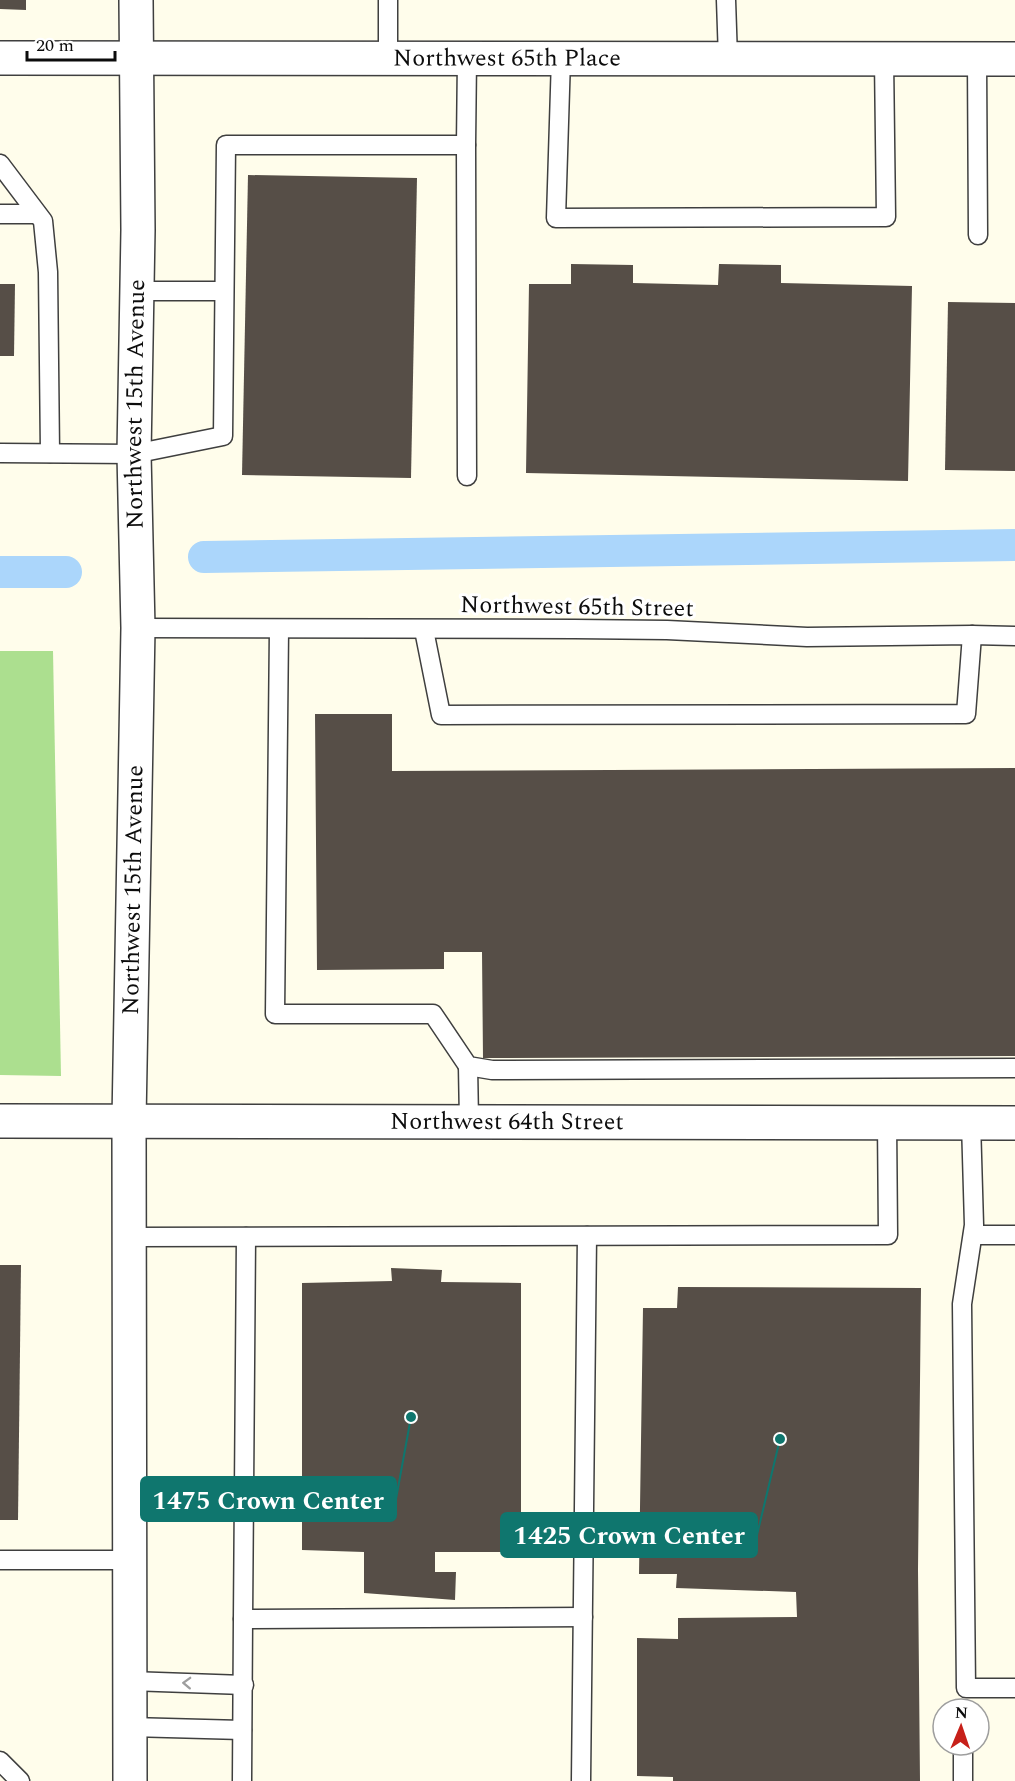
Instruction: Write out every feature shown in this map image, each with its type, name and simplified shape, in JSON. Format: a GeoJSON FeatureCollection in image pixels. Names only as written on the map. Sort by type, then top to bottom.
{"type":"FeatureCollection","features":[{"type":"Feature","properties":{"kind":"street","name":"Northwest 15th Avenue"},"geometry":{"type":"LineString","coordinates":[[129,1781],[131,1560],[129,1120],[138,628],[134,454],[138,230],[136,0]]}},
{"type":"Feature","properties":{"kind":"street","name":"Northwest 65th Place"},"geometry":{"type":"LineString","coordinates":[[0,58],[1015,59]]}},
{"type":"Feature","properties":{"kind":"street","name":"Northwest 64th Street"},"geometry":{"type":"LineString","coordinates":[[0,1121],[1015,1123]]}},
{"type":"Feature","properties":{"kind":"lane"},"geometry":{"type":"LineString","coordinates":[[388,0],[388,58]]}},
{"type":"Feature","properties":{"kind":"lane"},"geometry":{"type":"LineString","coordinates":[[726,0],[728,59]]}},
{"type":"Feature","properties":{"kind":"lane"},"geometry":{"type":"LineString","coordinates":[[467,58],[465,145],[467,476]]}},
{"type":"Feature","properties":{"kind":"lane"},"geometry":{"type":"LineString","coordinates":[[561,58],[556,218],[886,217],[884,59]]}},
{"type":"Feature","properties":{"kind":"lane"},"geometry":{"type":"LineString","coordinates":[[977,60],[978,236]]}},
{"type":"Feature","properties":{"kind":"lane"},"geometry":{"type":"LineString","coordinates":[[0,453],[134,454],[223,436],[226,145],[465,145]]}},
{"type":"Feature","properties":{"kind":"lane"},"geometry":{"type":"LineString","coordinates":[[0,164],[43,221],[48,272],[50,453]]}},
{"type":"Feature","properties":{"kind":"lane"},"geometry":{"type":"LineString","coordinates":[[0,214],[37,214]]}},
{"type":"Feature","properties":{"kind":"lane"},"geometry":{"type":"LineString","coordinates":[[136,291],[224,291]]}},
{"type":"Feature","properties":{"kind":"lane","name":"Northwest 65th Street"},"geometry":{"type":"LineString","coordinates":[[138,628],[667,630],[807,637],[972,634],[1015,636]]}},
{"type":"Feature","properties":{"kind":"lane"},"geometry":{"type":"LineString","coordinates":[[279,629],[275,1014],[432,1014],[468,1066],[470,1121]]}},
{"type":"Feature","properties":{"kind":"lane"},"geometry":{"type":"LineString","coordinates":[[424,630],[441,715],[966,714],[972,634]]}},
{"type":"Feature","properties":{"kind":"lane"},"geometry":{"type":"LineString","coordinates":[[468,1066],[492,1070],[1015,1068]]}},
{"type":"Feature","properties":{"kind":"lane"},"geometry":{"type":"LineString","coordinates":[[129,1237],[888,1235],[888,1122]]}},
{"type":"Feature","properties":{"kind":"lane"},"geometry":{"type":"LineString","coordinates":[[970,1122],[975,1226],[962,1304],[966,1688],[1015,1688]]}},
{"type":"Feature","properties":{"kind":"lane"},"geometry":{"type":"LineString","coordinates":[[973,1235],[1015,1235]]}},
{"type":"Feature","properties":{"kind":"lane"},"geometry":{"type":"LineString","coordinates":[[581,1781],[587,1236]]}},
{"type":"Feature","properties":{"kind":"lane"},"geometry":{"type":"LineString","coordinates":[[242,1781],[246,1237]]}},
{"type":"Feature","properties":{"kind":"lane"},"geometry":{"type":"LineString","coordinates":[[0,1560],[131,1560]]}},
{"type":"Feature","properties":{"kind":"lane"},"geometry":{"type":"LineString","coordinates":[[243,1619],[583,1617]]}},
{"type":"Feature","properties":{"kind":"lane"},"geometry":{"type":"LineString","coordinates":[[130,1681],[244,1685]]}},
{"type":"Feature","properties":{"kind":"lane"},"geometry":{"type":"LineString","coordinates":[[130,1726],[242,1731]]}},
{"type":"Feature","properties":{"kind":"lane"},"geometry":{"type":"LineString","coordinates":[[963,1757],[963,1781]]}},
{"type":"Feature","properties":{"kind":"lane"},"geometry":{"type":"LineString","coordinates":[[0,1761],[20,1781]]}},
{"type":"Feature","properties":{"kind":"green space"},"geometry":{"type":"Polygon","coordinates":[[[0,651],[53,651],[61,1076],[0,1075],[0,651]]]}},
{"type":"Feature","properties":{"kind":"building"},"geometry":{"type":"Polygon","coordinates":[[[0,0],[26,0],[26,10],[0,9],[0,0]]]}},
{"type":"Feature","properties":{"kind":"building"},"geometry":{"type":"Polygon","coordinates":[[[248,175],[417,178],[411,478],[242,475],[248,175]]]}},
{"type":"Feature","properties":{"kind":"building"},"geometry":{"type":"Polygon","coordinates":[[[571,264],[633,265],[633,283],[718,285],[719,264],[781,265],[781,283],[912,286],[908,481],[526,473],[529,284],[571,284],[571,264]]]}},
{"type":"Feature","properties":{"kind":"building"},"geometry":{"type":"Polygon","coordinates":[[[0,284],[15,284],[14,356],[0,356],[0,284]]]}},
{"type":"Feature","properties":{"kind":"building"},"geometry":{"type":"Polygon","coordinates":[[[948,302],[1015,303],[1015,471],[945,470],[948,302]]]}},
{"type":"Feature","properties":{"kind":"building"},"geometry":{"type":"Polygon","coordinates":[[[315,714],[392,714],[392,771],[1015,768],[1015,1056],[483,1058],[482,952],[444,952],[444,969],[317,970],[315,714]]]}},
{"type":"Feature","properties":{"kind":"building"},"geometry":{"type":"Polygon","coordinates":[[[0,1265],[21,1265],[18,1520],[0,1520],[0,1265]]]}},
{"type":"Feature","properties":{"kind":"building"},"geometry":{"type":"Polygon","coordinates":[[[391,1268],[442,1270],[441,1282],[521,1283],[521,1552],[435,1552],[435,1572],[456,1572],[455,1600],[364,1593],[364,1552],[302,1550],[302,1283],[392,1281],[391,1268]]]}},
{"type":"Feature","properties":{"kind":"building"},"geometry":{"type":"Polygon","coordinates":[[[678,1287],[921,1288],[918,1570],[920,1781],[673,1781],[673,1777],[637,1776],[637,1638],[678,1639],[678,1618],[797,1617],[796,1592],[676,1588],[677,1574],[639,1574],[643,1308],[677,1308],[678,1287]]]}},
{"type":"Feature","properties":{"kind":"waterway"},"geometry":{"type":"LineString","coordinates":[[204,557],[1015,545]]}},
{"type":"Feature","properties":{"kind":"waterway"},"geometry":{"type":"LineString","coordinates":[[0,572],[66,572]]}},
{"type":"Feature","properties":{"kind":"place","name":"1475 Crown Center"},"geometry":{"type":"Point","coordinates":[411,1417]}},
{"type":"Feature","properties":{"kind":"place","name":"1425 Crown Center"},"geometry":{"type":"Point","coordinates":[780,1439]}}]}
